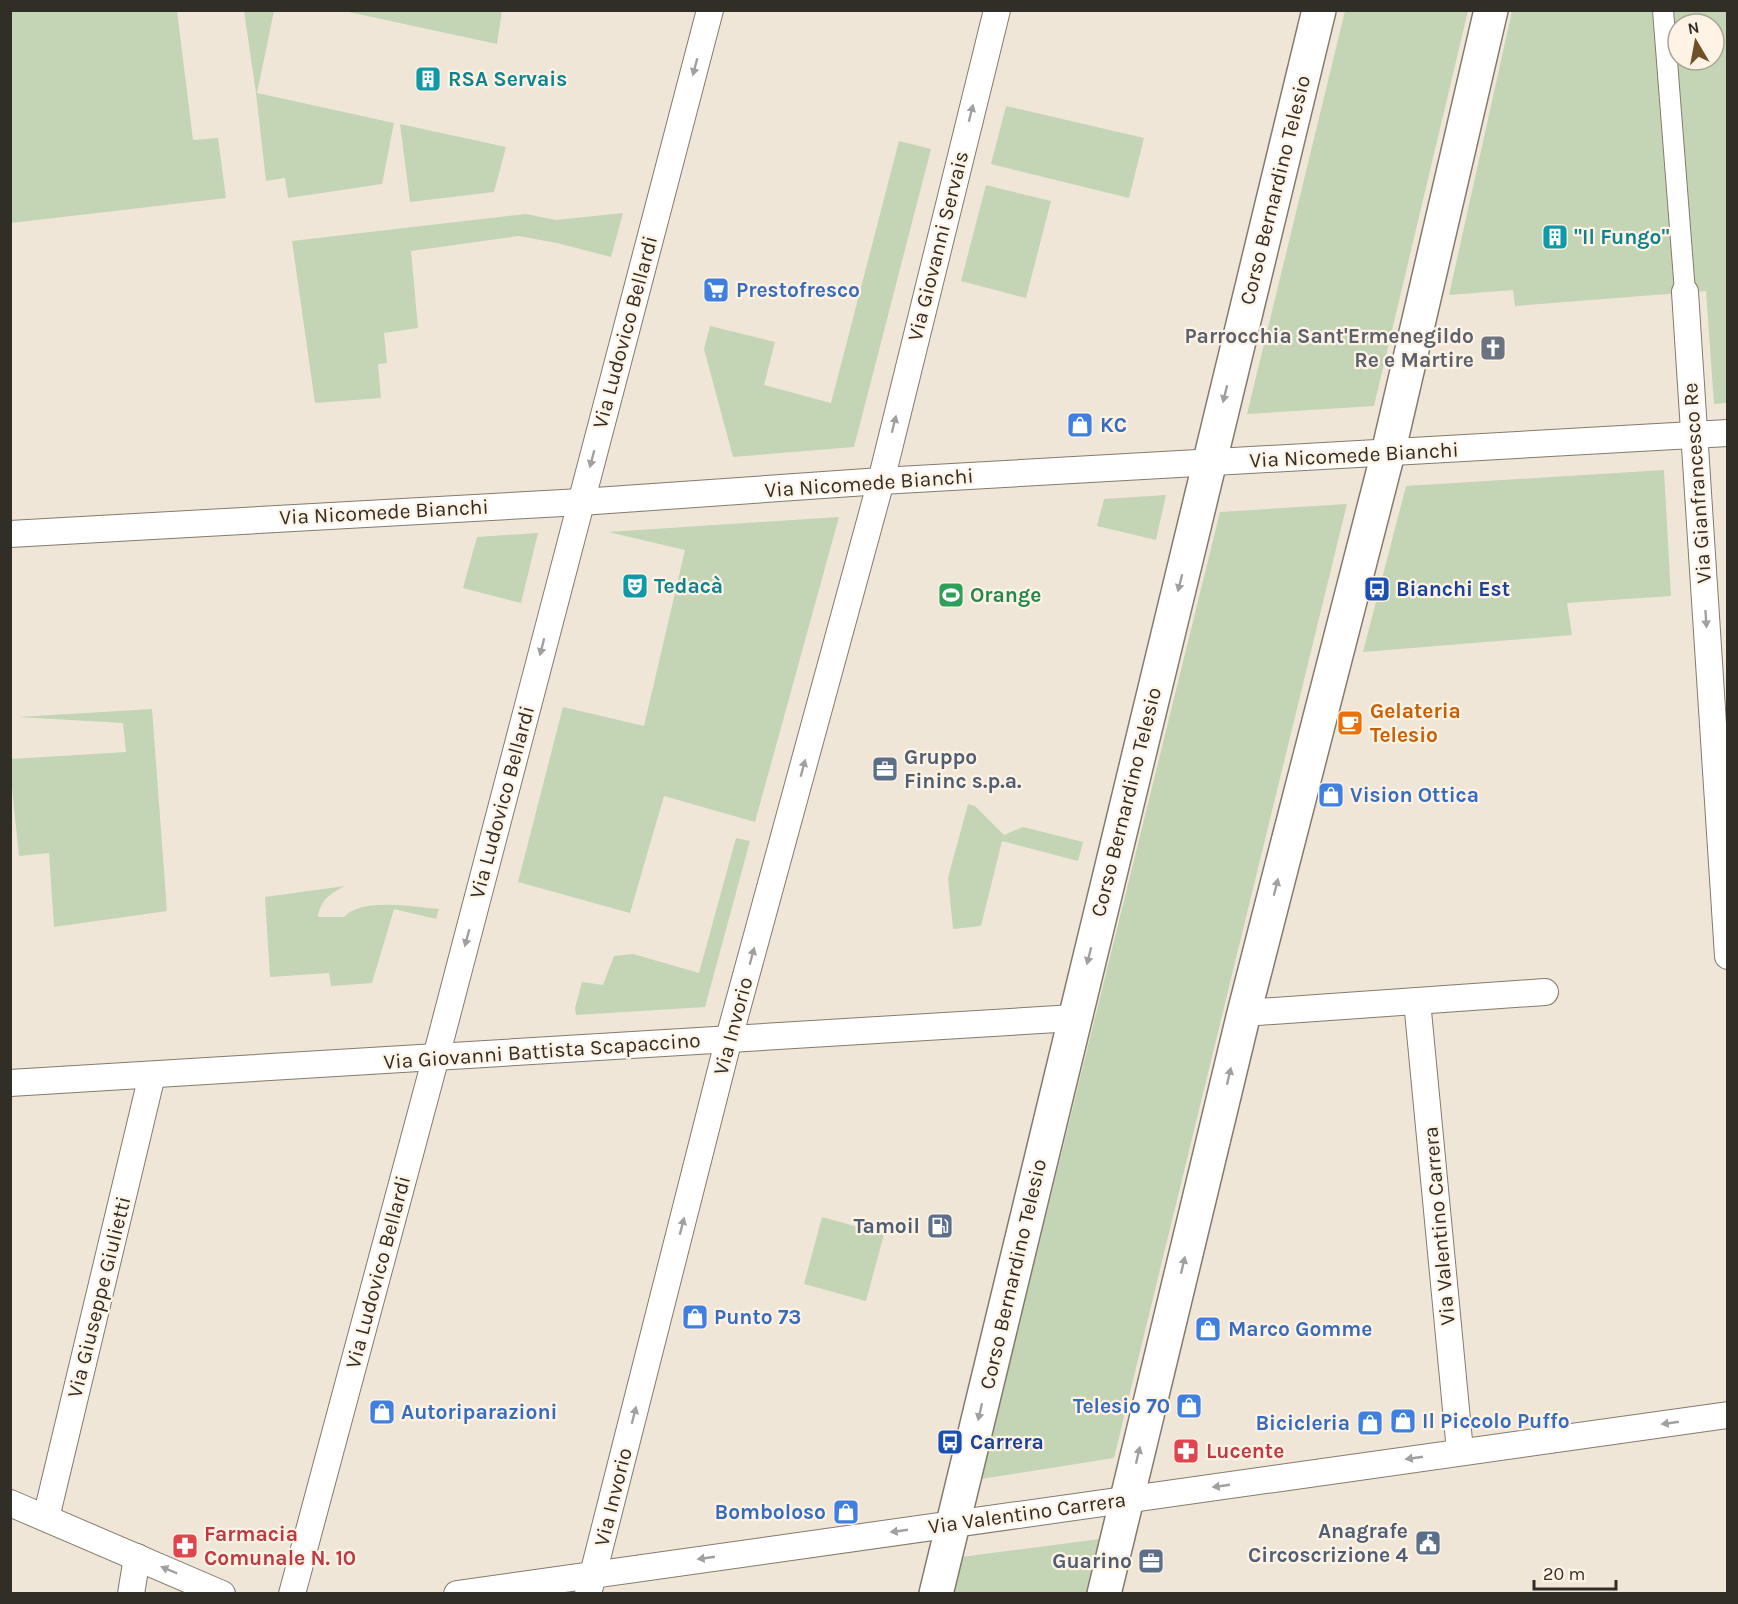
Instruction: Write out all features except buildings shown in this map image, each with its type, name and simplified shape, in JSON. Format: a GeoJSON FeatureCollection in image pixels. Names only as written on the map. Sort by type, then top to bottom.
{"type":"FeatureCollection","features":[{"type":"Feature","properties":{"kind":"street","name":"Via Ludovico Bellardi"},"geometry":{"type":"LineString","coordinates":[[291,1593],[435,1058],[710,10]]}},
{"type":"Feature","properties":{"kind":"street","name":"Via Giovanni Servais"},"geometry":{"type":"LineString","coordinates":[[881,481],[997,10]]}},
{"type":"Feature","properties":{"kind":"street","name":"Corso Bernardino Telesio"},"geometry":{"type":"LineString","coordinates":[[936,1593],[1319,10]]}},
{"type":"Feature","properties":{"kind":"street"},"geometry":{"type":"LineString","coordinates":[[1104,1593],[1244,1013],[1388,453],[1491,10]]}},
{"type":"Feature","properties":{"kind":"street","name":"Via Gianfrancesco Re"},"geometry":{"type":"LineString","coordinates":[[1663,10],[1722,779],[1728,956]]}},
{"type":"Feature","properties":{"kind":"street","name":"Via Nicomede Bianchi"},"geometry":{"type":"LineString","coordinates":[[10,534],[1728,433]]}},
{"type":"Feature","properties":{"kind":"street","name":"Via Invorio"},"geometry":{"type":"LineString","coordinates":[[591,1583],[729,1038],[881,481]]}},
{"type":"Feature","properties":{"kind":"street"},"geometry":{"type":"LineString","coordinates":[[1244,1013],[1545,992]]}},
{"type":"Feature","properties":{"kind":"street","name":"Via Valentino Carrera"},"geometry":{"type":"LineString","coordinates":[[1417,1001],[1460,1451]]}},
{"type":"Feature","properties":{"kind":"street","name":"Via Giovanni Battista Scapaccino"},"geometry":{"type":"LineString","coordinates":[[10,1083],[1074,1018]]}},
{"type":"Feature","properties":{"kind":"street","name":"Via Giuseppe Giulietti"},"geometry":{"type":"LineString","coordinates":[[46,1518],[152,1075]]}},
{"type":"Feature","properties":{"kind":"street","name":"Via Valentino Carrera"},"geometry":{"type":"LineString","coordinates":[[457,1593],[591,1583],[952,1523],[1728,1415]]}},
{"type":"Feature","properties":{"kind":"street"},"geometry":{"type":"LineString","coordinates":[[10,1503],[222,1593]]}},
{"type":"Feature","properties":{"kind":"street"},"geometry":{"type":"LineString","coordinates":[[132,1593],[137,1557]]}},
{"type":"Feature","properties":{"kind":"green space"},"geometry":{"type":"Polygon","coordinates":[[[502,10],[497,44],[344,11],[502,10]]]}},
{"type":"Feature","properties":{"kind":"green space"},"geometry":{"type":"Polygon","coordinates":[[[10,11],[177,11],[193,140],[218,138],[226,198],[11,223],[10,11]]]}},
{"type":"Feature","properties":{"kind":"green space"},"geometry":{"type":"Polygon","coordinates":[[[244,11],[274,11],[257,93],[394,123],[382,184],[288,198],[285,178],[266,181],[244,11]]]}},
{"type":"Feature","properties":{"kind":"green space"},"geometry":{"type":"Polygon","coordinates":[[[1345,11],[1468,11],[1374,406],[1247,414],[1345,11]]]}},
{"type":"Feature","properties":{"kind":"green space"},"geometry":{"type":"Polygon","coordinates":[[[1512,11],[1727,11],[1727,403],[1714,404],[1706,291],[1515,306],[1513,290],[1449,295],[1512,11]]]}},
{"type":"Feature","properties":{"kind":"green space"},"geometry":{"type":"Polygon","coordinates":[[[1006,106],[1144,138],[1129,198],[991,164],[1006,106]]]}},
{"type":"Feature","properties":{"kind":"green space"},"geometry":{"type":"Polygon","coordinates":[[[400,124],[506,147],[494,192],[410,202],[400,124]]]}},
{"type":"Feature","properties":{"kind":"green space"},"geometry":{"type":"Polygon","coordinates":[[[899,141],[931,149],[854,447],[733,457],[704,349],[710,326],[775,342],[764,385],[831,403],[899,141]]]}},
{"type":"Feature","properties":{"kind":"green space"},"geometry":{"type":"Polygon","coordinates":[[[986,185],[1051,201],[1026,298],[961,281],[986,185]]]}},
{"type":"Feature","properties":{"kind":"green space"},"geometry":{"type":"Polygon","coordinates":[[[623,213],[611,257],[519,236],[411,251],[418,328],[384,333],[387,363],[378,364],[381,398],[315,403],[292,241],[526,214],[556,220],[623,213]]]}},
{"type":"Feature","properties":{"kind":"green space"},"geometry":{"type":"Polygon","coordinates":[[[1664,470],[1671,596],[1567,603],[1572,635],[1363,652],[1406,486],[1664,470]]]}},
{"type":"Feature","properties":{"kind":"green space"},"geometry":{"type":"Polygon","coordinates":[[[1166,495],[1156,540],[1097,526],[1104,499],[1166,495]]]}},
{"type":"Feature","properties":{"kind":"green space"},"geometry":{"type":"Polygon","coordinates":[[[1347,504],[1114,1458],[981,1479],[1220,512],[1347,504]]]}},
{"type":"Feature","properties":{"kind":"green space"},"geometry":{"type":"Polygon","coordinates":[[[839,517],[755,822],[664,796],[630,913],[518,882],[563,707],[644,726],[685,550],[608,532],[839,517]]]}},
{"type":"Feature","properties":{"kind":"green space"},"geometry":{"type":"Polygon","coordinates":[[[538,533],[521,603],[463,588],[477,537],[538,533]]]}},
{"type":"Feature","properties":{"kind":"green space"},"geometry":{"type":"Polygon","coordinates":[[[152,709],[167,911],[54,927],[49,853],[19,856],[11,759],[126,752],[123,723],[18,717],[152,709]]]}},
{"type":"Feature","properties":{"kind":"green space"},"geometry":{"type":"Polygon","coordinates":[[[968,804],[975,806],[1004,835],[1023,827],[1083,842],[1078,861],[1002,841],[981,926],[953,929],[948,878],[968,804]]]}},
{"type":"Feature","properties":{"kind":"green space"},"geometry":{"type":"Polygon","coordinates":[[[736,838],[750,841],[705,1007],[576,1015],[575,1008],[582,982],[603,985],[614,956],[633,954],[699,973],[736,838]]]}},
{"type":"Feature","properties":{"kind":"green space"},"geometry":{"type":"Polygon","coordinates":[[[345,886],[327,898],[321,906],[318,917],[344,917],[352,911],[375,905],[403,905],[439,909],[436,919],[394,909],[372,983],[331,986],[329,973],[270,977],[265,897],[345,886]]]}},
{"type":"Feature","properties":{"kind":"green space"},"geometry":{"type":"Polygon","coordinates":[[[822,1217],[884,1234],[866,1301],[804,1284],[822,1217]]]}},
{"type":"Feature","properties":{"kind":"green space"},"geometry":{"type":"Polygon","coordinates":[[[1100,1539],[1086,1593],[952,1594],[961,1557],[1100,1539]]]}},
{"type":"Feature","properties":{"kind":"place","name":"RSA Servais"},"geometry":{"type":"Point","coordinates":[428,79]}},
{"type":"Feature","properties":{"kind":"place","name":"\"Il Fungo\""},"geometry":{"type":"Point","coordinates":[1555,237]}},
{"type":"Feature","properties":{"kind":"place","name":"Prestofresco"},"geometry":{"type":"Point","coordinates":[716,290]}},
{"type":"Feature","properties":{"kind":"place","name":"Parrocchia Sant'Ermenegildo Re e Martire"},"geometry":{"type":"Point","coordinates":[1493,348]}},
{"type":"Feature","properties":{"kind":"place","name":"KC"},"geometry":{"type":"Point","coordinates":[1080,425]}},
{"type":"Feature","properties":{"kind":"place","name":"Tedacà"},"geometry":{"type":"Point","coordinates":[635,586]}},
{"type":"Feature","properties":{"kind":"place","name":"Bianchi Est"},"geometry":{"type":"Point","coordinates":[1377,589]}},
{"type":"Feature","properties":{"kind":"place","name":"Orange"},"geometry":{"type":"Point","coordinates":[951,595]}},
{"type":"Feature","properties":{"kind":"place","name":"Gelateria Telesio"},"geometry":{"type":"Point","coordinates":[1350,723]}},
{"type":"Feature","properties":{"kind":"place","name":"Gruppo Fininc s.p.a."},"geometry":{"type":"Point","coordinates":[885,769]}},
{"type":"Feature","properties":{"kind":"place","name":"Vision Ottica"},"geometry":{"type":"Point","coordinates":[1331,795]}},
{"type":"Feature","properties":{"kind":"place","name":"Tamoil"},"geometry":{"type":"Point","coordinates":[940,1226]}},
{"type":"Feature","properties":{"kind":"place","name":"Punto 73"},"geometry":{"type":"Point","coordinates":[695,1317]}},
{"type":"Feature","properties":{"kind":"place","name":"Marco Gomme"},"geometry":{"type":"Point","coordinates":[1208,1329]}},
{"type":"Feature","properties":{"kind":"place","name":"Telesio 70"},"geometry":{"type":"Point","coordinates":[1189,1406]}},
{"type":"Feature","properties":{"kind":"place","name":"Autoriparazioni"},"geometry":{"type":"Point","coordinates":[382,1412]}},
{"type":"Feature","properties":{"kind":"place","name":"Il Piccolo Puffo"},"geometry":{"type":"Point","coordinates":[1403,1421]}},
{"type":"Feature","properties":{"kind":"place","name":"Bicicleria"},"geometry":{"type":"Point","coordinates":[1370,1423]}},
{"type":"Feature","properties":{"kind":"place","name":"Carrera"},"geometry":{"type":"Point","coordinates":[950,1442]}},
{"type":"Feature","properties":{"kind":"place","name":"Lucente"},"geometry":{"type":"Point","coordinates":[1186,1451]}},
{"type":"Feature","properties":{"kind":"place","name":"Bomboloso"},"geometry":{"type":"Point","coordinates":[846,1512]}},
{"type":"Feature","properties":{"kind":"place","name":"Anagrafe Circoscrizione 4"},"geometry":{"type":"Point","coordinates":[1428,1543]}},
{"type":"Feature","properties":{"kind":"place","name":"Farmacia Comunale N. 10"},"geometry":{"type":"Point","coordinates":[185,1546]}},
{"type":"Feature","properties":{"kind":"place","name":"Guarino"},"geometry":{"type":"Point","coordinates":[1151,1561]}}]}
